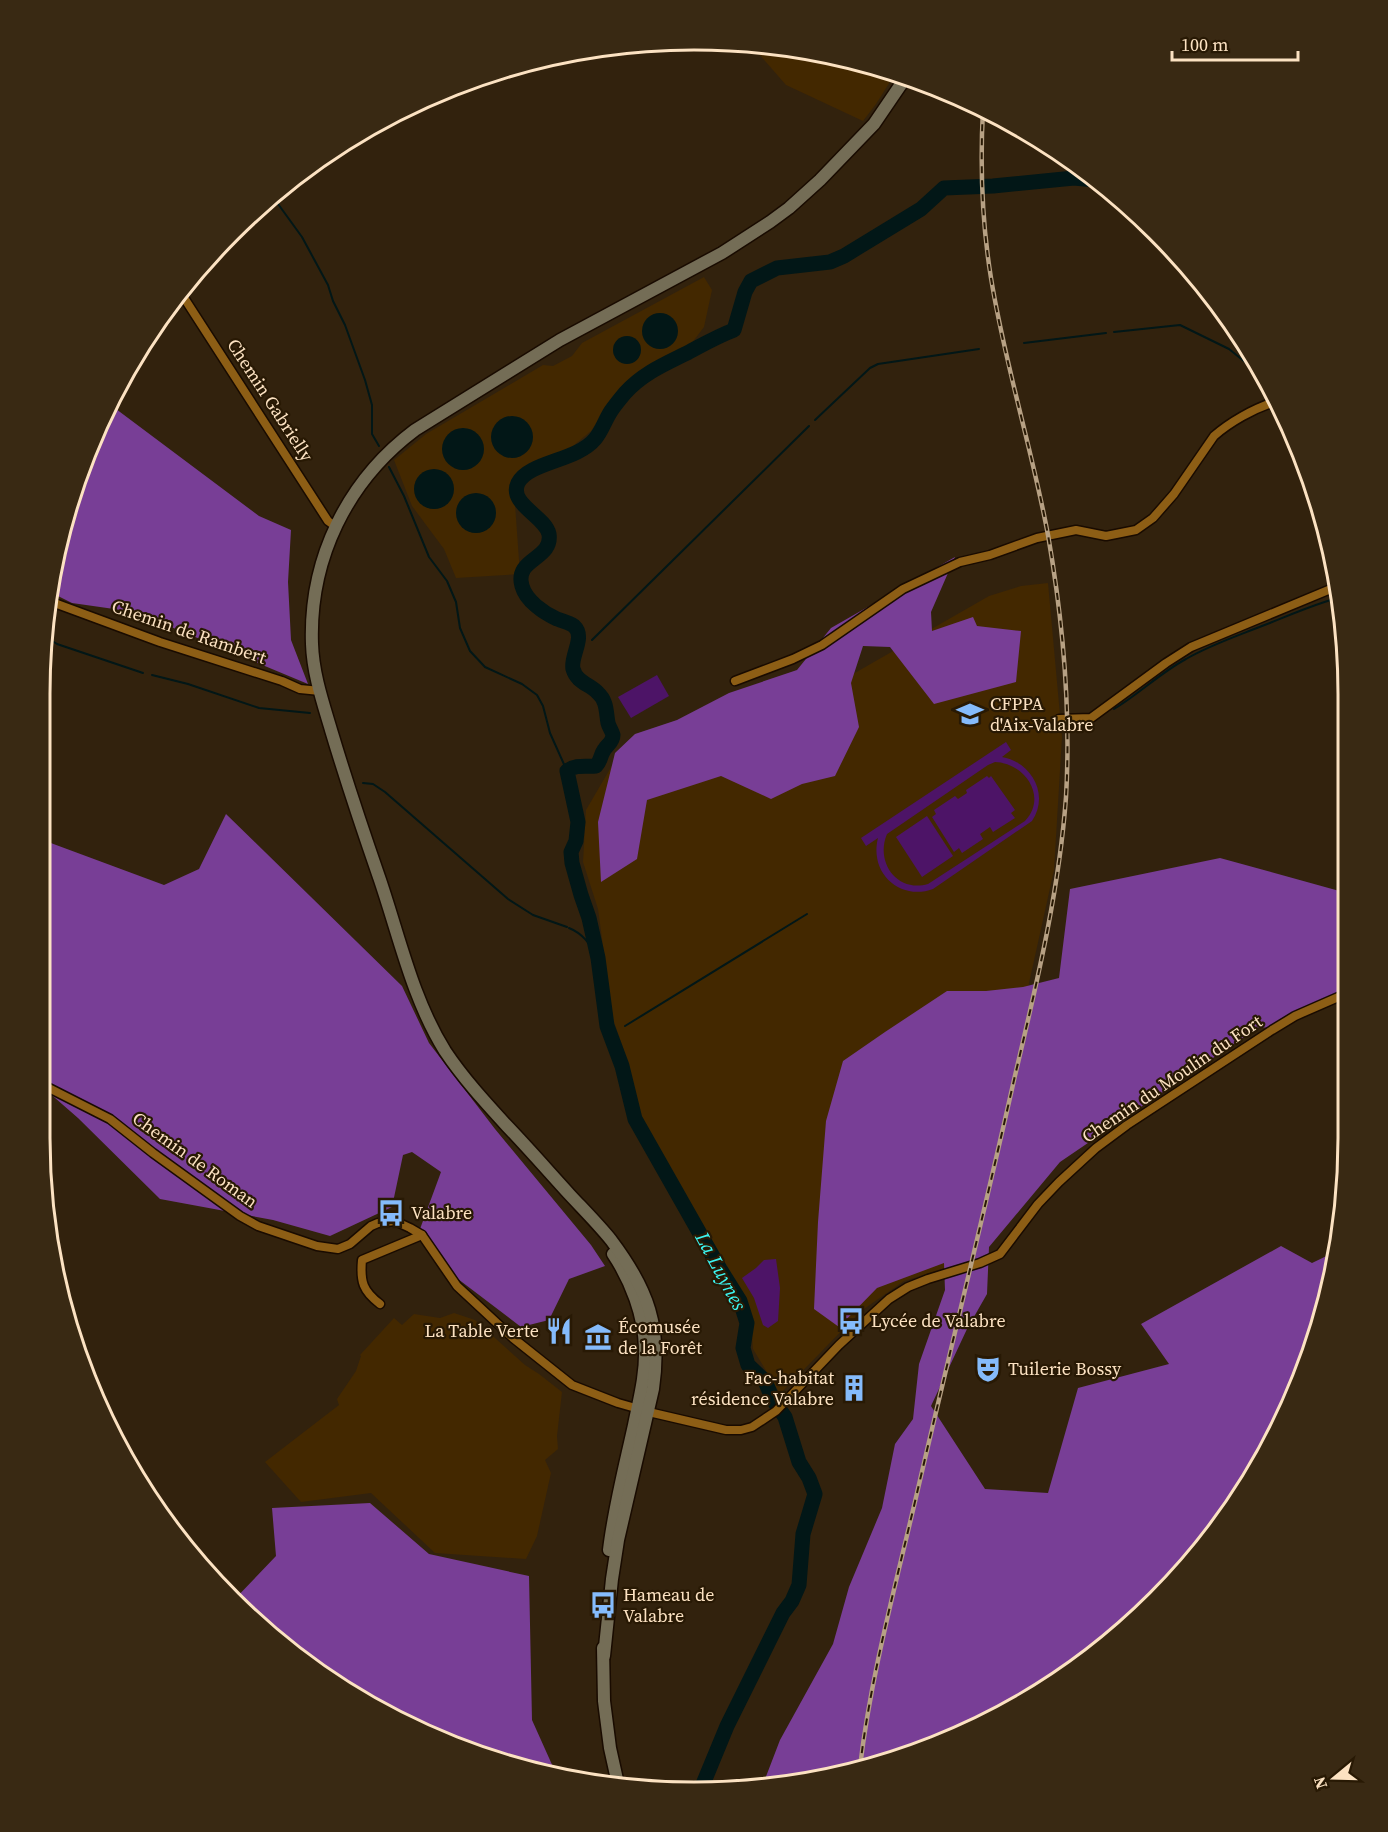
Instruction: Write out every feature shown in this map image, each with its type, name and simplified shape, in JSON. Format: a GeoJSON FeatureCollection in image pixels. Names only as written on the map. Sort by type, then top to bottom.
{"type":"FeatureCollection","features":[{"type":"Feature","properties":{"kind":"main road"},"geometry":{"type":"LineString","coordinates":[[617,1778],[604,1701],[602,1622],[606,1571],[611,1534],[655,1380],[657,1350],[654,1327],[648,1304],[629,1264],[605,1233],[472,1088],[444,1049],[433,1028],[417,992],[394,926],[345,778],[320,692],[312,645],[318,579],[335,526],[357,490],[378,463],[399,442],[560,340],[722,253],[770,222],[820,180],[874,124],[901,84]]}},
{"type":"Feature","properties":{"kind":"street","name":"Chemin Gabrielly"},"geometry":{"type":"LineString","coordinates":[[185,299],[328,521],[335,526]]}},
{"type":"Feature","properties":{"kind":"street"},"geometry":{"type":"LineString","coordinates":[[735,681],[793,659],[822,645],[903,589],[960,562],[990,555],[1037,538],[1068,531],[1086,531],[1106,536],[1136,530],[1153,518],[1174,495],[1214,436],[1222,429],[1269,404]]}},
{"type":"Feature","properties":{"kind":"street"},"geometry":{"type":"LineString","coordinates":[[1059,719],[1091,718],[1191,647],[1330,589]]}},
{"type":"Feature","properties":{"kind":"street","name":"Chemin de Rambert"},"geometry":{"type":"LineString","coordinates":[[56,604],[160,642],[282,681],[300,689],[320,692]]}},
{"type":"Feature","properties":{"kind":"street","name":"Chemin du Moulin du Fort"},"geometry":{"type":"LineString","coordinates":[[776,1411],[839,1345],[889,1299],[908,1287],[1000,1254],[1038,1204],[1096,1148],[1127,1125],[1272,1030],[1295,1016],[1338,997]]}},
{"type":"Feature","properties":{"kind":"street","name":"Chemin de Roman"},"geometry":{"type":"LineString","coordinates":[[50,1089],[110,1119],[240,1216],[258,1226],[317,1246],[338,1249],[350,1244],[370,1226],[395,1221],[410,1227],[422,1235],[457,1286],[530,1352],[572,1385],[618,1403],[726,1430],[752,1427],[776,1411]]}},
{"type":"Feature","properties":{"kind":"street"},"geometry":{"type":"LineString","coordinates":[[380,1304],[368,1295],[362,1281],[362,1260],[422,1235]]}},
{"type":"Feature","properties":{"kind":"shaded area"},"geometry":{"type":"Polygon","coordinates":[[[758,53],[820,62],[891,81],[863,121],[786,85],[758,53]]]}},
{"type":"Feature","properties":{"kind":"shaded area"},"geometry":{"type":"Polygon","coordinates":[[[704,277],[712,290],[704,327],[691,344],[631,381],[610,403],[591,431],[567,451],[520,479],[516,485],[515,504],[520,574],[456,578],[444,549],[412,506],[394,460],[426,434],[543,365],[553,366],[572,356],[582,343],[704,277]]]}},
{"type":"Feature","properties":{"kind":"shaded area"},"geometry":{"type":"Polygon","coordinates":[[[660,313],[673,318],[678,331],[673,344],[660,349],[647,344],[642,331],[647,318],[660,313]]]}},
{"type":"Feature","properties":{"kind":"shaded area"},"geometry":{"type":"Polygon","coordinates":[[[627,336],[637,340],[641,350],[637,360],[627,364],[617,360],[613,350],[617,340],[627,336]]]}},
{"type":"Feature","properties":{"kind":"shaded area"},"geometry":{"type":"Polygon","coordinates":[[[116,409],[259,516],[291,530],[288,582],[291,640],[308,684],[135,612],[72,603],[57,596],[71,527],[99,447],[116,409]]]}},
{"type":"Feature","properties":{"kind":"shaded area"},"geometry":{"type":"Polygon","coordinates":[[[512,416],[520,417],[527,422],[532,429],[532,445],[527,452],[520,457],[512,458],[504,457],[497,452],[492,445],[491,437],[492,429],[497,422],[504,417],[512,416]]]}},
{"type":"Feature","properties":{"kind":"shaded area"},"geometry":{"type":"Polygon","coordinates":[[[463,428],[471,429],[478,434],[483,441],[483,457],[478,464],[471,469],[463,470],[455,469],[448,464],[443,457],[442,449],[443,441],[448,434],[455,429],[463,428]]]}},
{"type":"Feature","properties":{"kind":"shaded area"},"geometry":{"type":"Polygon","coordinates":[[[434,469],[442,470],[448,475],[453,481],[453,497],[448,503],[442,508],[434,509],[426,508],[420,503],[415,497],[414,489],[415,481],[420,475],[426,470],[434,469]]]}},
{"type":"Feature","properties":{"kind":"shaded area"},"geometry":{"type":"Polygon","coordinates":[[[476,493],[484,494],[490,499],[495,505],[495,521],[490,527],[484,532],[476,533],[468,532],[462,527],[457,521],[456,513],[457,505],[462,499],[468,494],[476,493]]]}},
{"type":"Feature","properties":{"kind":"shaded area"},"geometry":{"type":"Polygon","coordinates":[[[955,557],[931,612],[932,631],[973,617],[977,626],[1021,631],[1016,682],[934,704],[890,647],[863,646],[851,683],[859,727],[835,776],[802,784],[771,799],[721,776],[647,800],[637,859],[601,882],[598,822],[615,753],[635,734],[677,720],[729,693],[797,670],[831,628],[955,557]]]}},
{"type":"Feature","properties":{"kind":"shaded area"},"geometry":{"type":"Polygon","coordinates":[[[1048,583],[1062,737],[1054,870],[964,1262],[904,1281],[861,1311],[780,1394],[753,1349],[750,1308],[639,1114],[624,1051],[613,1019],[598,909],[583,862],[586,810],[617,757],[759,728],[989,596],[1021,586],[1048,583]]]}},
{"type":"Feature","properties":{"kind":"shaded area"},"geometry":{"type":"Polygon","coordinates":[[[657,675],[669,696],[631,718],[618,697],[657,675]]]}},
{"type":"Feature","properties":{"kind":"shaded area"},"geometry":{"type":"Polygon","coordinates":[[[1006,742],[1011,750],[1002,757],[1021,765],[1029,772],[1038,790],[1037,811],[1032,821],[933,889],[921,892],[909,891],[890,881],[878,862],[876,851],[878,838],[866,846],[861,838],[1006,742]],[[995,762],[988,765],[887,834],[884,855],[891,873],[898,880],[917,886],[928,884],[1025,821],[1032,812],[1034,792],[1024,775],[1016,768],[995,762]]]}},
{"type":"Feature","properties":{"kind":"shaded area"},"geometry":{"type":"Polygon","coordinates":[[[987,776],[989,778],[991,776],[1015,810],[1011,813],[1015,818],[993,832],[990,827],[980,834],[983,839],[962,853],[959,848],[954,852],[932,817],[936,814],[934,810],[955,796],[958,799],[967,793],[966,790],[987,776]]]}},
{"type":"Feature","properties":{"kind":"shaded area"},"geometry":{"type":"Polygon","coordinates":[[[226,814],[402,986],[429,1043],[495,1129],[591,1245],[605,1266],[569,1279],[549,1320],[521,1327],[458,1279],[420,1229],[441,1172],[412,1152],[403,1155],[392,1207],[330,1236],[273,1220],[160,1199],[50,1094],[50,843],[164,885],[199,869],[226,814]]]}},
{"type":"Feature","properties":{"kind":"shaded area"},"geometry":{"type":"Polygon","coordinates":[[[927,816],[953,856],[922,877],[896,837],[927,816]]]}},
{"type":"Feature","properties":{"kind":"shaded area"},"geometry":{"type":"Polygon","coordinates":[[[1220,858],[1338,891],[1338,1002],[1284,1026],[1257,1028],[1060,1162],[989,1247],[987,1294],[967,1329],[931,1406],[985,1489],[1048,1493],[1078,1388],[1169,1364],[1141,1324],[1281,1246],[1312,1263],[1327,1256],[1317,1305],[1304,1345],[1272,1423],[1230,1496],[1179,1563],[1119,1623],[1052,1674],[979,1716],[941,1733],[861,1761],[765,1778],[780,1740],[833,1644],[849,1587],[882,1508],[895,1444],[913,1419],[919,1364],[945,1290],[944,1263],[877,1288],[839,1327],[814,1309],[826,1121],[843,1061],[947,991],[986,991],[1023,987],[1059,978],[1070,889],[1220,858]]]}},
{"type":"Feature","properties":{"kind":"shaded area"},"geometry":{"type":"Polygon","coordinates":[[[776,1259],[780,1288],[778,1321],[768,1328],[763,1325],[754,1298],[742,1278],[764,1260],[776,1259]]]}},
{"type":"Feature","properties":{"kind":"shaded area"},"geometry":{"type":"Polygon","coordinates":[[[454,1313],[475,1320],[525,1365],[562,1392],[557,1436],[558,1449],[545,1460],[551,1473],[537,1536],[526,1559],[435,1553],[371,1493],[301,1502],[265,1462],[339,1405],[337,1399],[356,1371],[360,1355],[394,1318],[402,1325],[414,1314],[440,1318],[454,1313]]]}},
{"type":"Feature","properties":{"kind":"shaded area"},"geometry":{"type":"Polygon","coordinates":[[[370,1503],[429,1554],[529,1576],[532,1720],[553,1767],[487,1748],[409,1716],[336,1674],[269,1623],[239,1595],[276,1556],[272,1508],[370,1503]]]}},
{"type":"Feature","properties":{"kind":"waterway","name":"La Luynes"},"geometry":{"type":"LineString","coordinates":[[704,1782],[727,1726],[799,1585],[803,1534],[815,1494],[799,1462],[785,1417],[773,1400],[765,1381],[748,1365],[743,1348],[747,1323],[740,1301],[635,1119],[622,1066],[607,1026],[598,958],[589,918],[572,863],[571,852],[576,841],[578,822],[567,771],[577,767],[596,766],[613,735],[601,696],[577,677],[573,669],[578,641],[577,630],[574,626],[541,610],[527,597],[522,586],[523,570],[545,549],[549,543],[549,534],[541,521],[522,504],[516,490],[523,476],[532,470],[577,452],[595,439],[611,411],[625,393],[647,374],[734,330],[745,292],[751,281],[777,268],[830,262],[844,256],[921,209],[944,188],[1080,179]]}},
{"type":"Feature","properties":{"kind":"waterway"},"geometry":{"type":"LineString","coordinates":[[277,203],[302,237],[328,285],[345,325],[365,380],[372,405],[372,434],[379,446]]}},
{"type":"Feature","properties":{"kind":"waterway"},"geometry":{"type":"LineString","coordinates":[[1114,332],[1180,325],[1229,349],[1247,363]]}},
{"type":"Feature","properties":{"kind":"waterway"},"geometry":{"type":"LineString","coordinates":[[1024,343],[1106,333]]}},
{"type":"Feature","properties":{"kind":"waterway"},"geometry":{"type":"LineString","coordinates":[[815,420],[870,368],[878,364],[979,349]]}},
{"type":"Feature","properties":{"kind":"waterway"},"geometry":{"type":"LineString","coordinates":[[592,640],[809,426]]}},
{"type":"Feature","properties":{"kind":"waterway"},"geometry":{"type":"LineString","coordinates":[[389,467],[404,496],[429,557],[447,581],[456,602],[460,628],[470,651],[485,667],[522,684],[537,695],[543,706],[550,733],[567,771]]}},
{"type":"Feature","properties":{"kind":"waterway"},"geometry":{"type":"LineString","coordinates":[[1114,709],[1158,677],[1204,649],[1331,600]]}},
{"type":"Feature","properties":{"kind":"waterway"},"geometry":{"type":"LineString","coordinates":[[52,641],[143,673]]}},
{"type":"Feature","properties":{"kind":"waterway"},"geometry":{"type":"LineString","coordinates":[[573,660],[580,653]]}},
{"type":"Feature","properties":{"kind":"waterway"},"geometry":{"type":"LineString","coordinates":[[152,675],[188,684],[259,708],[310,713]]}},
{"type":"Feature","properties":{"kind":"waterway"},"geometry":{"type":"LineString","coordinates":[[363,783],[373,784],[385,792],[508,899],[533,915],[567,927]]}},
{"type":"Feature","properties":{"kind":"waterway"},"geometry":{"type":"LineString","coordinates":[[625,1026],[807,914]]}},
{"type":"Feature","properties":{"kind":"waterway"},"geometry":{"type":"LineString","coordinates":[[569,928],[583,937],[598,958]]}},
{"type":"Feature","properties":{"kind":"railway"},"geometry":{"type":"LineString","coordinates":[[861,1761],[885,1629],[1038,974],[1058,868],[1066,797],[1066,699],[1058,600],[1042,503],[991,278],[982,194],[983,118]]}},
{"type":"Feature","properties":{"kind":"place","name":"CFPPA d'Aix-Valabre"},"geometry":{"type":"Point","coordinates":[970,714]}},
{"type":"Feature","properties":{"kind":"place","name":"Valabre"},"geometry":{"type":"Point","coordinates":[391,1213]}},
{"type":"Feature","properties":{"kind":"place","name":"Lycée de Valabre"},"geometry":{"type":"Point","coordinates":[851,1321]}},
{"type":"Feature","properties":{"kind":"place","name":"La Table Verte"},"geometry":{"type":"Point","coordinates":[559,1331]}},
{"type":"Feature","properties":{"kind":"place","name":"Écomusée de la Forêt"},"geometry":{"type":"Point","coordinates":[598,1337]}},
{"type":"Feature","properties":{"kind":"place","name":"Tuilerie Bossy"},"geometry":{"type":"Point","coordinates":[988,1369]}},
{"type":"Feature","properties":{"kind":"place","name":"Fac-habitat résidence Valabre"},"geometry":{"type":"Point","coordinates":[854,1388]}},
{"type":"Feature","properties":{"kind":"place","name":"Hameau de Valabre"},"geometry":{"type":"Point","coordinates":[603,1605]}}]}
